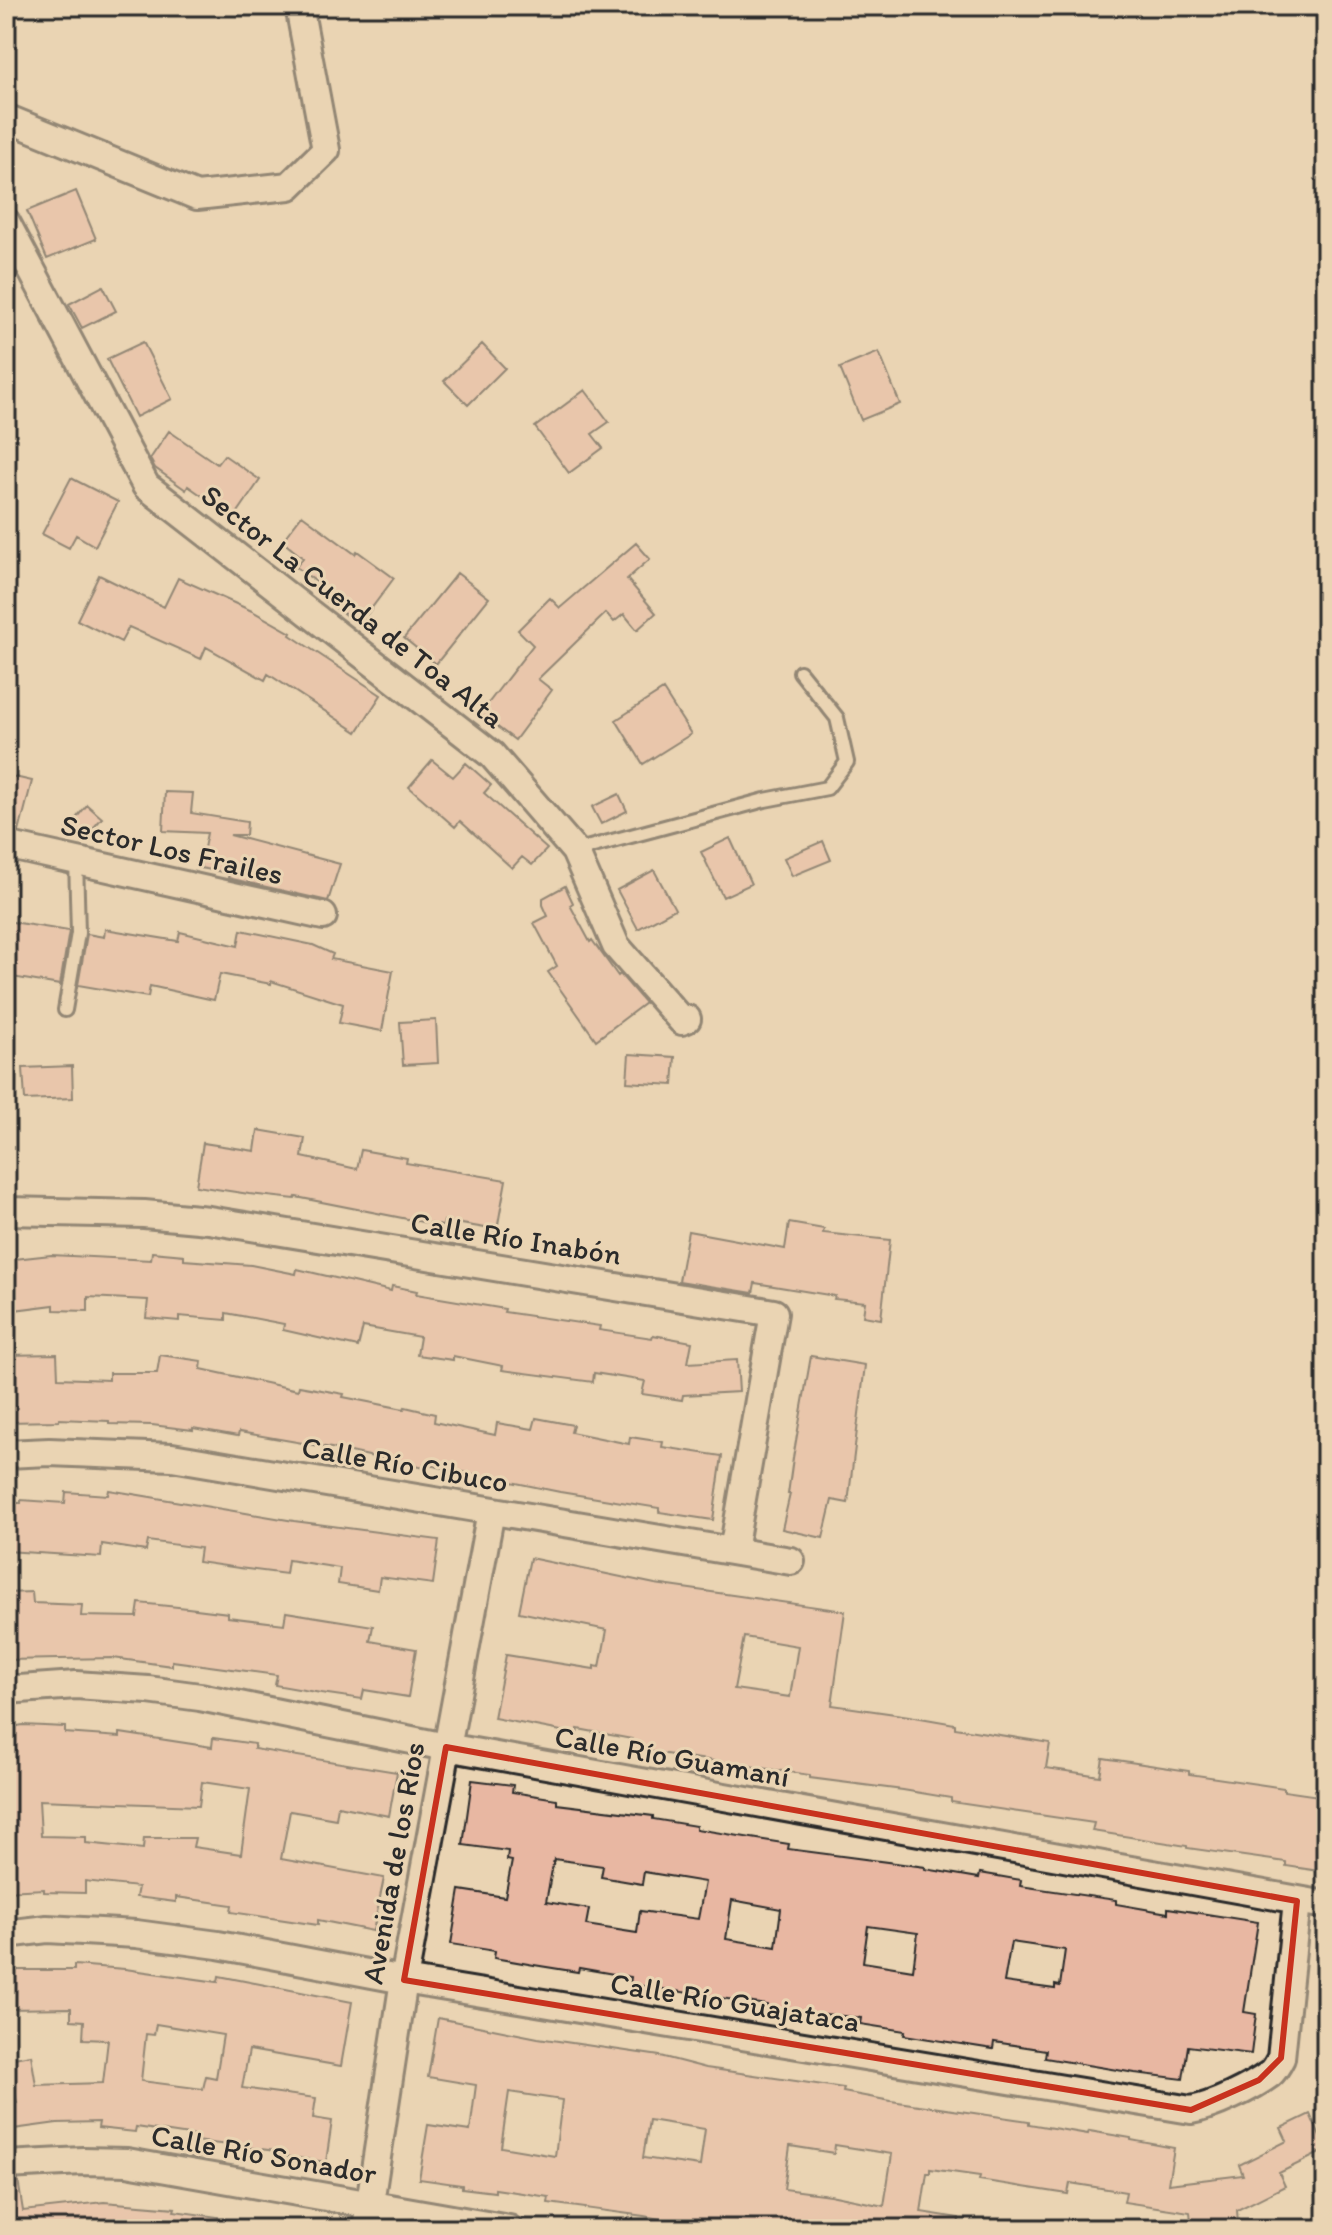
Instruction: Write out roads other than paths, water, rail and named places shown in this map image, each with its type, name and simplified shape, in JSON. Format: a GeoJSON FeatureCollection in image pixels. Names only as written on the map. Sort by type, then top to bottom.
{"type":"FeatureCollection","features":[{"type":"Feature","properties":{"kind":"street"},"geometry":{"type":"LineString","coordinates":[[6,118],[197,196],[289,186],[326,150],[299,6]]}},
{"type":"Feature","properties":{"kind":"street","name":"Sector La Cuerda de Toa Alta"},"geometry":{"type":"LineString","coordinates":[[6,222],[146,486],[492,755],[575,851],[616,946],[682,1021],[687,1019]]}},
{"type":"Feature","properties":{"kind":"street","name":"Sector Los Frailes"},"geometry":{"type":"LineString","coordinates":[[6,845],[323,916]]}},
{"type":"Feature","properties":{"kind":"street","name":"Calle Río Inabón"},"geometry":{"type":"LineString","coordinates":[[6,1211],[144,1214],[209,1220],[774,1313],[733,1551]]}},
{"type":"Feature","properties":{"kind":"street","name":"Calle Río Cibuco"},"geometry":{"type":"LineString","coordinates":[[6,1454],[49,1452],[172,1457],[791,1561]]}},
{"type":"Feature","properties":{"kind":"street","name":"Avenida de los Ríos"},"geometry":{"type":"LineString","coordinates":[[368,2218],[404,1980],[491,1511]]}},
{"type":"Feature","properties":{"kind":"street","name":"Calle Río Guamaní"},"geometry":{"type":"LineString","coordinates":[[6,1690],[76,1685],[200,1697],[446,1747],[1326,1905]]}},
{"type":"Feature","properties":{"kind":"street","name":"Calle Río Guajataca"},"geometry":{"type":"LineString","coordinates":[[6,1934],[47,1929],[136,1934],[218,1945],[404,1980],[1191,2110],[1204,2108],[1273,2072],[1281,2058],[1297,1901]]}},
{"type":"Feature","properties":{"kind":"street","name":"Calle Río Sonador"},"geometry":{"type":"LineString","coordinates":[[6,2165],[127,2162],[368,2218],[509,2229]]}},
{"type":"Feature","properties":{"kind":"lane"},"geometry":{"type":"LineString","coordinates":[[575,851],[765,800],[827,788],[847,762],[837,718],[800,672]]}},
{"type":"Feature","properties":{"kind":"lane"},"geometry":{"type":"LineString","coordinates":[[65,1010],[78,933],[76,859]]}}]}
